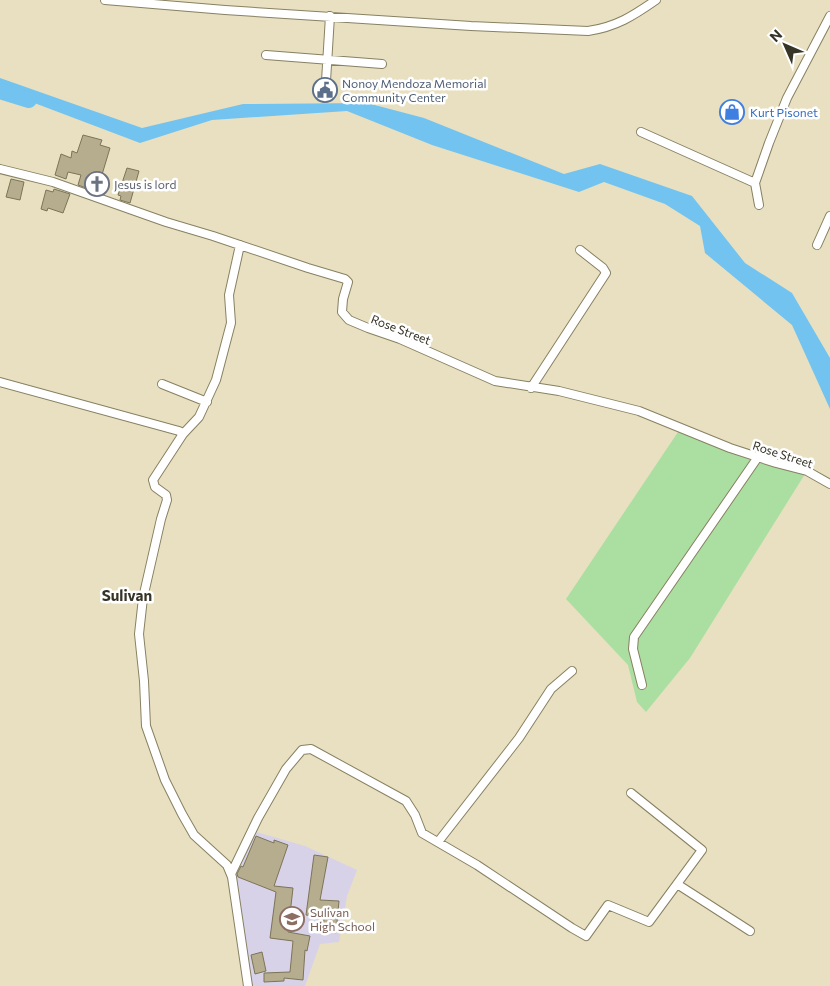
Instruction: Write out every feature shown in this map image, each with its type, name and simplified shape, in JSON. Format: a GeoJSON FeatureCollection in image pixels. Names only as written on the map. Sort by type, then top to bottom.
{"type":"FeatureCollection","features":[{"type":"Feature","properties":{"kind":"street"},"geometry":{"type":"LineString","coordinates":[[105,0],[471,26],[588,31],[604,28],[630,18],[656,0]]}},
{"type":"Feature","properties":{"kind":"street"},"geometry":{"type":"LineString","coordinates":[[326,81],[330,16]]}},
{"type":"Feature","properties":{"kind":"street"},"geometry":{"type":"LineString","coordinates":[[759,205],[755,183],[769,143],[787,98],[830,16]]}},
{"type":"Feature","properties":{"kind":"street"},"geometry":{"type":"LineString","coordinates":[[266,55],[382,64]]}},
{"type":"Feature","properties":{"kind":"street"},"geometry":{"type":"LineString","coordinates":[[641,132],[755,183]]}},
{"type":"Feature","properties":{"kind":"street","name":"Rose Street"},"geometry":{"type":"LineString","coordinates":[[0,169],[53,182],[166,222],[345,279],[348,282],[343,298],[342,312],[350,320],[400,339],[495,381],[559,391],[639,411],[758,457],[807,471],[830,484]]}},
{"type":"Feature","properties":{"kind":"street"},"geometry":{"type":"LineString","coordinates":[[817,246],[830,216]]}},
{"type":"Feature","properties":{"kind":"street"},"geometry":{"type":"LineString","coordinates":[[240,245],[229,295],[231,323],[216,380],[199,417],[183,434],[153,480],[155,488],[166,495],[167,500],[143,598],[139,634],[146,726],[165,780],[194,835],[227,865],[231,874],[248,986]]}},
{"type":"Feature","properties":{"kind":"street"},"geometry":{"type":"LineString","coordinates":[[532,388],[606,274],[603,268],[580,250]]}},
{"type":"Feature","properties":{"kind":"street"},"geometry":{"type":"LineString","coordinates":[[0,382],[179,431],[183,434]]}},
{"type":"Feature","properties":{"kind":"street"},"geometry":{"type":"LineString","coordinates":[[162,384],[207,402]]}},
{"type":"Feature","properties":{"kind":"street"},"geometry":{"type":"LineString","coordinates":[[642,685],[633,649],[634,637],[758,457]]}},
{"type":"Feature","properties":{"kind":"street"},"geometry":{"type":"LineString","coordinates":[[438,842],[519,738],[551,689],[572,671]]}},
{"type":"Feature","properties":{"kind":"street"},"geometry":{"type":"LineString","coordinates":[[231,874],[258,818],[286,769],[298,754],[306,749],[316,751],[406,801],[415,815],[422,833],[477,865],[586,936],[608,905],[649,922],[702,850],[631,793]]}},
{"type":"Feature","properties":{"kind":"street"},"geometry":{"type":"LineString","coordinates":[[676,884],[750,931]]}},
{"type":"Feature","properties":{"kind":"shaded area","name":"Sulivan High School"},"geometry":{"type":"Polygon","coordinates":[[[253,831],[305,846],[357,870],[347,896],[339,942],[320,944],[305,986],[252,986],[234,874],[253,831]]]}},
{"type":"Feature","properties":{"kind":"green space"},"geometry":{"type":"Polygon","coordinates":[[[678,432],[752,459],[632,635],[630,649],[639,687],[638,638],[760,461],[805,474],[690,658],[646,712],[637,702],[628,665],[566,599],[678,432]]]}},
{"type":"Feature","properties":{"kind":"water"},"geometry":{"type":"Polygon","coordinates":[[[0,78],[142,128],[243,104],[367,103],[424,118],[564,174],[600,164],[692,196],[745,263],[792,293],[830,358],[830,409],[792,325],[705,253],[700,226],[665,204],[604,182],[579,192],[432,145],[347,111],[212,120],[140,143],[0,90],[0,78]]]}},
{"type":"Feature","properties":{"kind":"building"},"geometry":{"type":"Polygon","coordinates":[[[83,135],[102,140],[100,145],[110,148],[101,178],[105,179],[100,193],[78,185],[81,175],[68,172],[66,179],[55,175],[61,154],[71,158],[72,151],[77,153],[83,135]]]}},
{"type":"Feature","properties":{"kind":"building"},"geometry":{"type":"Polygon","coordinates":[[[127,168],[139,171],[130,203],[120,200],[121,196],[118,195],[127,168]]]}},
{"type":"Feature","properties":{"kind":"building"},"geometry":{"type":"Polygon","coordinates":[[[11,179],[24,182],[20,200],[6,197],[11,179]]]}},
{"type":"Feature","properties":{"kind":"building"},"geometry":{"type":"Polygon","coordinates":[[[54,189],[70,194],[63,213],[48,208],[47,211],[41,209],[46,190],[53,192],[54,189]]]}},
{"type":"Feature","properties":{"kind":"building"},"geometry":{"type":"Polygon","coordinates":[[[256,836],[274,843],[274,840],[288,845],[274,886],[293,888],[288,932],[310,936],[307,951],[305,950],[303,980],[284,978],[284,981],[264,982],[264,973],[290,972],[293,941],[270,938],[276,892],[238,877],[237,874],[241,866],[243,867],[256,836]]]}},
{"type":"Feature","properties":{"kind":"building"},"geometry":{"type":"Polygon","coordinates":[[[314,855],[328,857],[320,900],[339,901],[336,933],[323,932],[324,917],[306,915],[314,855]]]}},
{"type":"Feature","properties":{"kind":"building"},"geometry":{"type":"Polygon","coordinates":[[[262,952],[266,971],[255,974],[251,955],[262,952]]]}},
{"type":"Feature","properties":{"kind":"waterway"},"geometry":{"type":"LineString","coordinates":[[0,91],[29,100]]}},
{"type":"Feature","properties":{"kind":"place","name":"Nonoy Mendoza Memorial Community Center"},"geometry":{"type":"Point","coordinates":[325,90]}},
{"type":"Feature","properties":{"kind":"place","name":"Kurt Pisonet"},"geometry":{"type":"Point","coordinates":[732,112]}},
{"type":"Feature","properties":{"kind":"place","name":"Jesus is lord"},"geometry":{"type":"Point","coordinates":[97,184]}},
{"type":"Feature","properties":{"kind":"place","name":"Sulivan High School"},"geometry":{"type":"Point","coordinates":[292,919]}},
{"type":"Feature","properties":{"kind":"district","name":"Sulivan"},"geometry":{"type":"Point","coordinates":[127,595]}}]}
